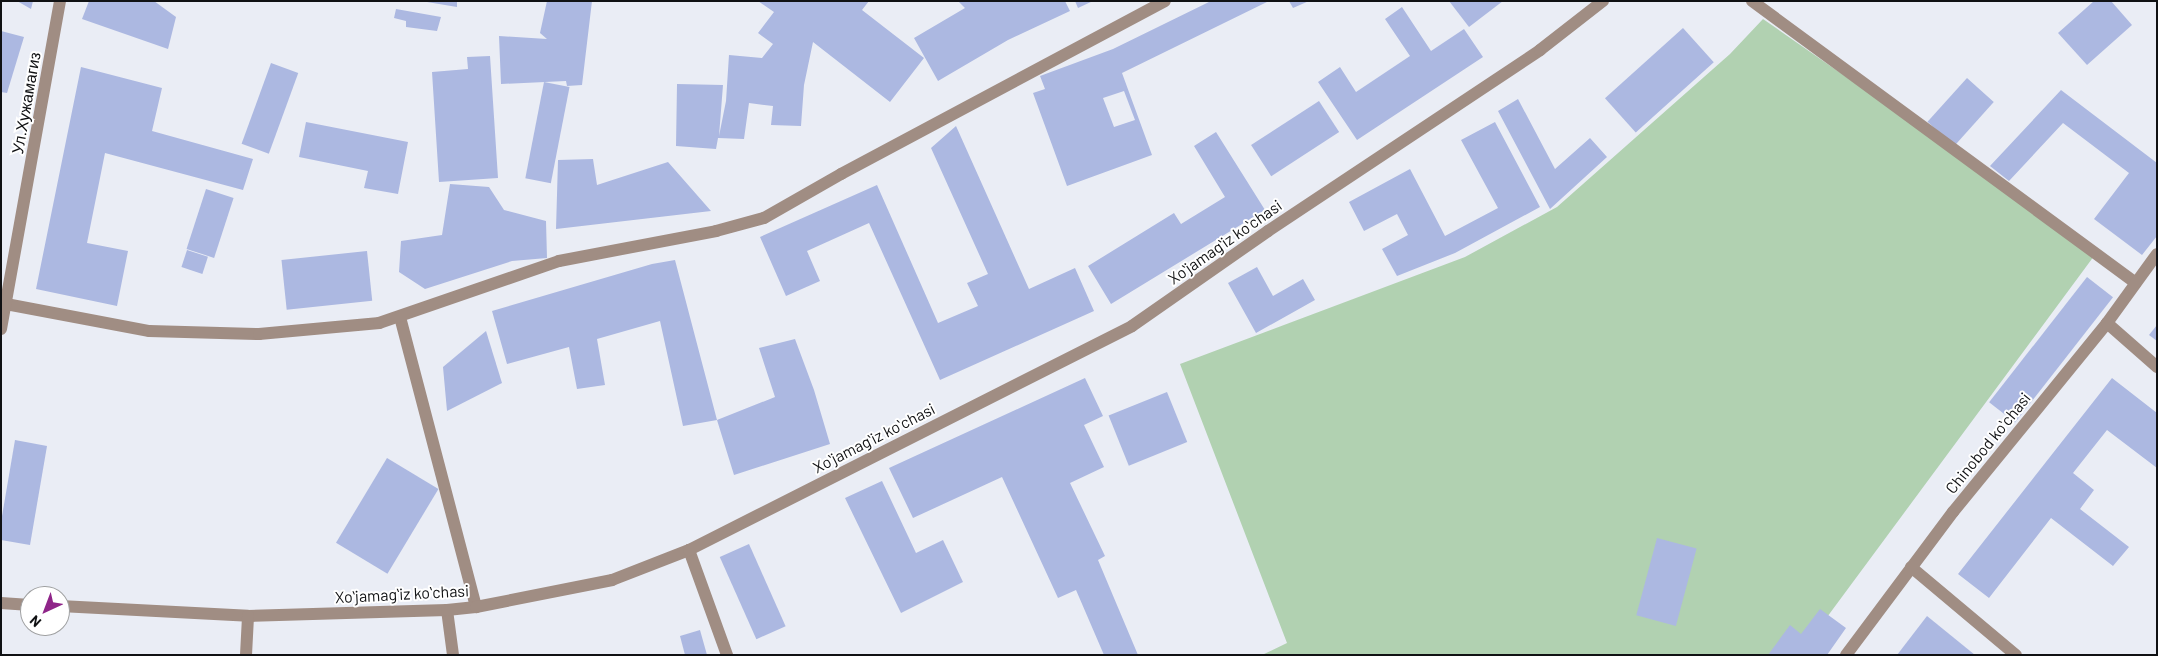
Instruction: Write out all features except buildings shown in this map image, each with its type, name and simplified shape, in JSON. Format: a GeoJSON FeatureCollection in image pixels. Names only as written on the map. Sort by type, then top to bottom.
{"type":"FeatureCollection","features":[{"type":"Feature","properties":{"kind":"street","name":"Ул.Хужамагиз"},"geometry":{"type":"LineString","coordinates":[[1,329],[6,304],[6,278],[60,1]]}},
{"type":"Feature","properties":{"kind":"street"},"geometry":{"type":"LineString","coordinates":[[6,304],[149,331],[260,334],[379,323],[559,261],[716,231],[764,218],[841,174],[1165,1]]}},
{"type":"Feature","properties":{"kind":"street","name":"Xoʻjamagʻiz koʻchasi"},"geometry":{"type":"LineString","coordinates":[[70,607],[248,616],[447,610],[476,607],[612,580],[689,550],[1132,326],[1268,231],[1540,50],[1603,1]]}},
{"type":"Feature","properties":{"kind":"street"},"geometry":{"type":"LineString","coordinates":[[1752,1],[2136,283]]}},
{"type":"Feature","properties":{"kind":"street","name":"Chinobod koʻchasi"},"geometry":{"type":"LineString","coordinates":[[1846,655],[1953,512],[2107,323],[2157,254]]}},
{"type":"Feature","properties":{"kind":"street"},"geometry":{"type":"LineString","coordinates":[[400,317],[476,607]]}},
{"type":"Feature","properties":{"kind":"street"},"geometry":{"type":"LineString","coordinates":[[2107,323],[2157,367]]}},
{"type":"Feature","properties":{"kind":"street"},"geometry":{"type":"LineString","coordinates":[[689,550],[727,655]]}},
{"type":"Feature","properties":{"kind":"street"},"geometry":{"type":"LineString","coordinates":[[1912,567],[2016,655]]}},
{"type":"Feature","properties":{"kind":"street"},"geometry":{"type":"LineString","coordinates":[[1,603],[20,604]]}},
{"type":"Feature","properties":{"kind":"street"},"geometry":{"type":"LineString","coordinates":[[447,610],[453,655]]}},
{"type":"Feature","properties":{"kind":"street"},"geometry":{"type":"LineString","coordinates":[[246,655],[248,616]]}},
{"type":"Feature","properties":{"kind":"green space"},"geometry":{"type":"Polygon","coordinates":[[[1763,19],[2097,252],[1799,655],[1262,655],[1287,643],[1180,364],[1465,257],[1557,207],[1730,54],[1763,19]]]}}]}
